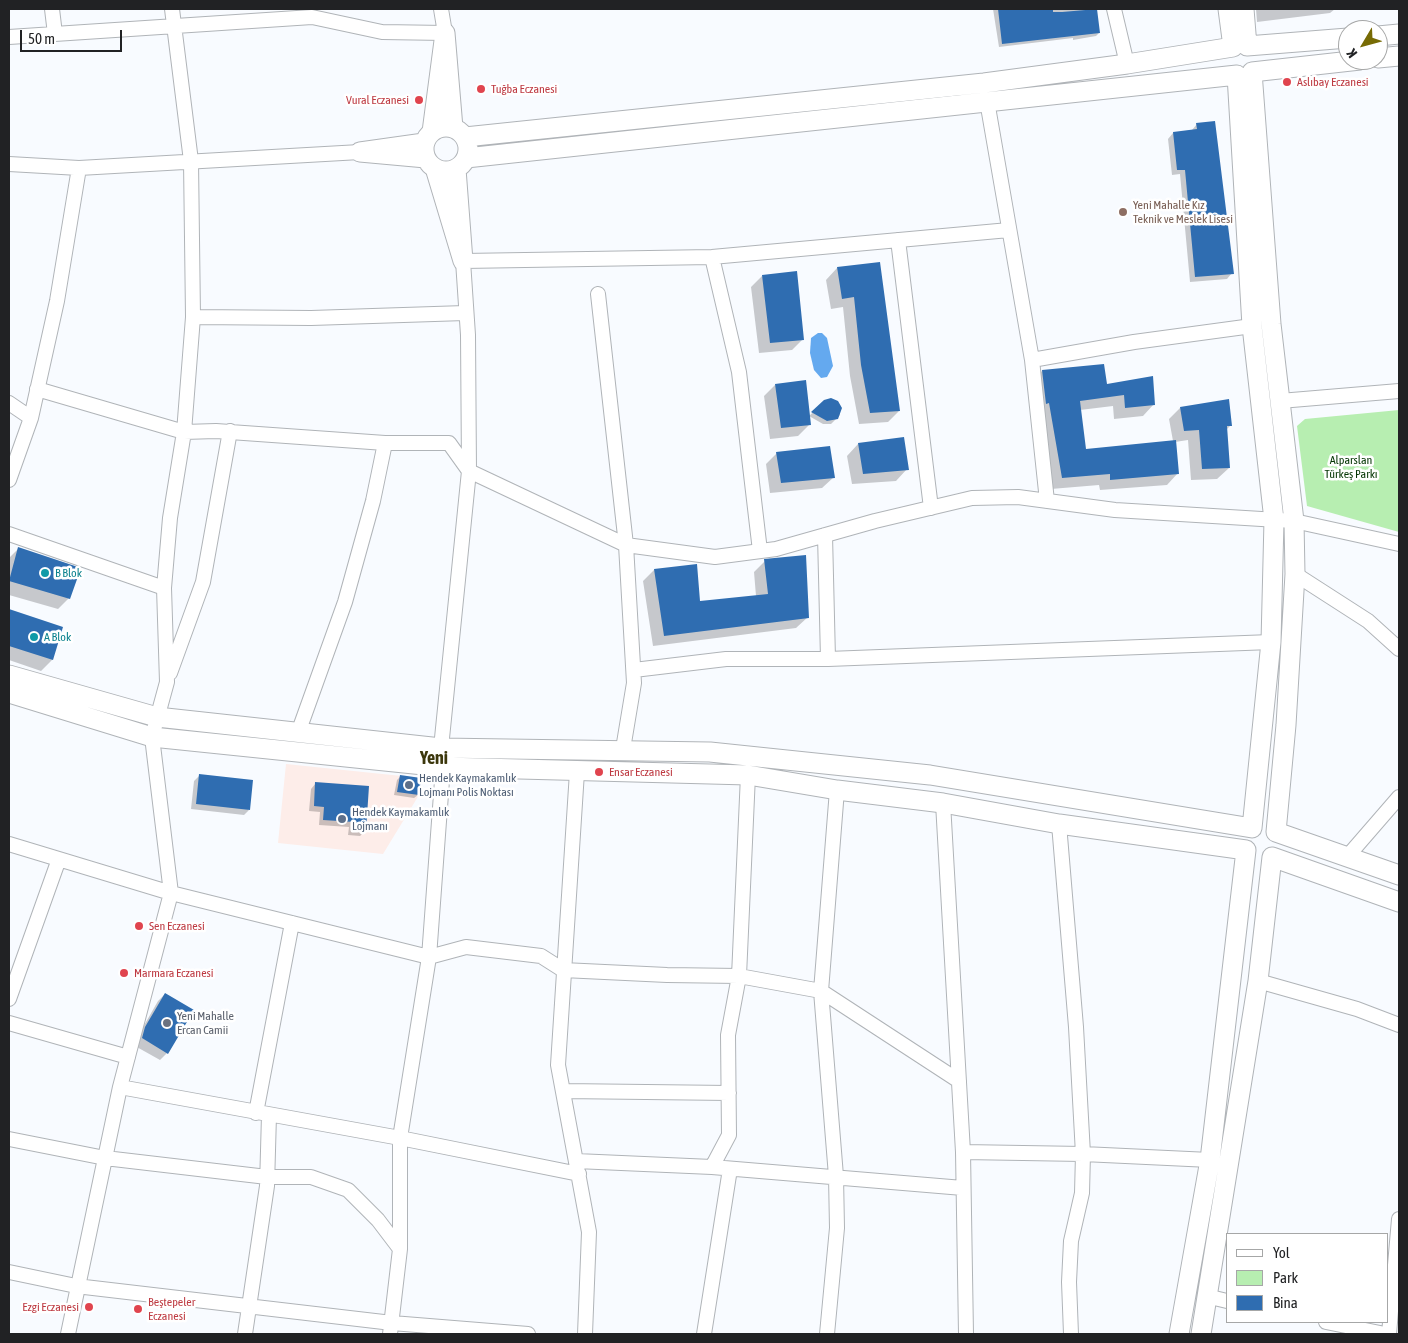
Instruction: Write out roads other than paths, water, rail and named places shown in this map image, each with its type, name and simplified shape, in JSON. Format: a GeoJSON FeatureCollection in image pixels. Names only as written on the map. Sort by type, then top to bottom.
{"type":"FeatureCollection","features":[{"type":"Feature","properties":{"kind":"main road"},"geometry":{"type":"LineString","coordinates":[[1179,1334],[1210,1160],[1246,850],[1246,836],[1252,828],[1271,642],[1274,520],[1252,326],[1244,73],[1256,57],[1240,46],[1228,9]]}},
{"type":"Feature","properties":{"kind":"main road"},"geometry":{"type":"LineString","coordinates":[[1240,46],[1244,9]]}},
{"type":"Feature","properties":{"kind":"main road"},"geometry":{"type":"LineString","coordinates":[[446,33],[459,133]]}},
{"type":"Feature","properties":{"kind":"main road"},"geometry":{"type":"LineString","coordinates":[[446,33],[429,150],[463,261]]}},
{"type":"Feature","properties":{"kind":"main road"},"geometry":{"type":"LineString","coordinates":[[459,133],[984,83],[1127,64],[1240,46],[1338,39]]}},
{"type":"Feature","properties":{"kind":"main road"},"geometry":{"type":"LineString","coordinates":[[1240,46],[1226,54],[1226,64],[1232,73],[1244,73]]}},
{"type":"Feature","properties":{"kind":"main road"},"geometry":{"type":"LineString","coordinates":[[429,150],[442,171],[461,164],[987,101],[1338,62]]}},
{"type":"Feature","properties":{"kind":"main road"},"geometry":{"type":"LineString","coordinates":[[9,693],[152,737],[443,767],[748,775],[837,790],[943,803],[1058,824],[1246,850],[1255,858],[1266,859],[1272,857],[1276,853],[1279,842],[1276,832],[1286,725],[1295,574],[1294,521],[1244,73]]}},
{"type":"Feature","properties":{"kind":"main road"},"geometry":{"type":"LineString","coordinates":[[429,150],[446,127],[459,133],[468,144],[461,164],[463,261]]}},
{"type":"Feature","properties":{"kind":"main road"},"geometry":{"type":"LineString","coordinates":[[360,152],[429,150]]}},
{"type":"Feature","properties":{"kind":"main road"},"geometry":{"type":"LineString","coordinates":[[9,675],[157,717],[298,733],[442,748],[623,749],[710,752],[930,775],[1252,828],[1267,826],[1276,832],[1399,876]]}},
{"type":"Feature","properties":{"kind":"main road"},"geometry":{"type":"LineString","coordinates":[[1272,857],[1399,902]]}},
{"type":"Feature","properties":{"kind":"main road"},"geometry":{"type":"LineString","coordinates":[[1201,1334],[1258,981],[1272,857]]}},
{"type":"Feature","properties":{"kind":"street"},"geometry":{"type":"LineString","coordinates":[[52,9],[54,34]]}},
{"type":"Feature","properties":{"kind":"street"},"geometry":{"type":"LineString","coordinates":[[167,682],[164,588],[170,518],[184,432],[193,318],[191,161],[172,9]]}},
{"type":"Feature","properties":{"kind":"street"},"geometry":{"type":"LineString","coordinates":[[9,37],[312,17],[382,32],[446,33],[441,9]]}},
{"type":"Feature","properties":{"kind":"street"},"geometry":{"type":"LineString","coordinates":[[1114,9],[1127,64]]}},
{"type":"Feature","properties":{"kind":"street"},"geometry":{"type":"LineString","coordinates":[[987,101],[1032,360],[1048,501]]}},
{"type":"Feature","properties":{"kind":"street"},"geometry":{"type":"LineString","coordinates":[[9,164],[79,168],[360,152]]}},
{"type":"Feature","properties":{"kind":"street"},"geometry":{"type":"LineString","coordinates":[[9,480],[31,418],[38,389],[57,301],[79,168]]}},
{"type":"Feature","properties":{"kind":"street"},"geometry":{"type":"LineString","coordinates":[[391,1329],[400,1250],[400,1138],[429,957],[443,767],[442,748],[469,471],[468,336],[463,261],[712,257],[1009,230]]}},
{"type":"Feature","properties":{"kind":"street"},"geometry":{"type":"LineString","coordinates":[[898,240],[931,508]]}},
{"type":"Feature","properties":{"kind":"street"},"geometry":{"type":"LineString","coordinates":[[712,257],[739,372],[760,551]]}},
{"type":"Feature","properties":{"kind":"street"},"geometry":{"type":"LineString","coordinates":[[598,294],[626,545],[634,670],[634,683],[623,749]]}},
{"type":"Feature","properties":{"kind":"street"},"geometry":{"type":"LineString","coordinates":[[193,318],[311,318],[465,313]]}},
{"type":"Feature","properties":{"kind":"street"},"geometry":{"type":"LineString","coordinates":[[1032,360],[1134,342],[1252,326]]}},
{"type":"Feature","properties":{"kind":"street"},"geometry":{"type":"LineString","coordinates":[[38,389],[184,432],[230,431],[385,443],[449,443],[469,471],[626,545],[715,557],[776,549],[972,498],[1018,497],[1116,510],[1294,521],[1399,544]]}},
{"type":"Feature","properties":{"kind":"street"},"geometry":{"type":"LineString","coordinates":[[1280,400],[1399,391]]}},
{"type":"Feature","properties":{"kind":"street"},"geometry":{"type":"LineString","coordinates":[[9,403],[31,418]]}},
{"type":"Feature","properties":{"kind":"street"},"geometry":{"type":"LineString","coordinates":[[68,1334],[76,1286],[120,1087],[171,893],[152,737],[167,682],[203,582],[230,431]]}},
{"type":"Feature","properties":{"kind":"street"},"geometry":{"type":"LineString","coordinates":[[298,733],[345,602],[373,502],[385,443]]}},
{"type":"Feature","properties":{"kind":"street"},"geometry":{"type":"LineString","coordinates":[[9,534],[164,588]]}},
{"type":"Feature","properties":{"kind":"street"},"geometry":{"type":"LineString","coordinates":[[825,535],[828,659]]}},
{"type":"Feature","properties":{"kind":"street"},"geometry":{"type":"LineString","coordinates":[[1295,574],[1368,622],[1399,649]]}},
{"type":"Feature","properties":{"kind":"street"},"geometry":{"type":"LineString","coordinates":[[634,670],[726,659],[828,659],[1271,642]]}},
{"type":"Feature","properties":{"kind":"street"},"geometry":{"type":"LineString","coordinates":[[577,772],[558,1064],[589,1232],[585,1334]]}},
{"type":"Feature","properties":{"kind":"street"},"geometry":{"type":"LineString","coordinates":[[712,1167],[729,1135],[728,1034],[739,976],[748,775]]}},
{"type":"Feature","properties":{"kind":"street"},"geometry":{"type":"LineString","coordinates":[[827,1334],[837,1228],[836,1176],[821,991],[837,790]]}},
{"type":"Feature","properties":{"kind":"street"},"geometry":{"type":"LineString","coordinates":[[1347,857],[1399,797]]}},
{"type":"Feature","properties":{"kind":"street"},"geometry":{"type":"LineString","coordinates":[[943,803],[963,1152],[966,1334]]}},
{"type":"Feature","properties":{"kind":"street"},"geometry":{"type":"LineString","coordinates":[[1058,824],[1076,1026],[1083,1154],[1082,1193],[1071,1241],[1069,1282],[1071,1334]]}},
{"type":"Feature","properties":{"kind":"street"},"geometry":{"type":"LineString","coordinates":[[9,844],[171,893],[429,957],[466,947],[541,956],[563,970],[667,976],[739,976],[821,991],[959,1081]]}},
{"type":"Feature","properties":{"kind":"street"},"geometry":{"type":"LineString","coordinates":[[9,999],[59,859]]}},
{"type":"Feature","properties":{"kind":"street"},"geometry":{"type":"LineString","coordinates":[[245,1334],[267,1177],[262,1114],[292,923]]}},
{"type":"Feature","properties":{"kind":"street"},"geometry":{"type":"LineString","coordinates":[[1258,981],[1357,1009],[1399,1025]]}},
{"type":"Feature","properties":{"kind":"street"},"geometry":{"type":"LineString","coordinates":[[9,1023],[128,1057]]}},
{"type":"Feature","properties":{"kind":"street"},"geometry":{"type":"LineString","coordinates":[[120,1087],[262,1114],[577,1168],[712,1167],[963,1188]]}},
{"type":"Feature","properties":{"kind":"street"},"geometry":{"type":"LineString","coordinates":[[563,1091],[728,1093]]}},
{"type":"Feature","properties":{"kind":"street"},"geometry":{"type":"LineString","coordinates":[[9,1139],[105,1158],[267,1177],[311,1177],[348,1190],[378,1220],[400,1250]]}},
{"type":"Feature","properties":{"kind":"street"},"geometry":{"type":"LineString","coordinates":[[963,1152],[1083,1154],[1210,1160]]}},
{"type":"Feature","properties":{"kind":"street"},"geometry":{"type":"LineString","coordinates":[[704,1334],[730,1169]]}},
{"type":"Feature","properties":{"kind":"street"},"geometry":{"type":"LineString","coordinates":[[1331,1323],[1387,1334],[1399,1219]]}},
{"type":"Feature","properties":{"kind":"street"},"geometry":{"type":"LineString","coordinates":[[9,1272],[76,1286],[249,1306],[391,1329],[523,1334]]}},
{"type":"Feature","properties":{"kind":"street"},"geometry":{"type":"LineString","coordinates":[[1206,1296],[1226,1301]]}},
{"type":"Feature","properties":{"kind":"water"},"geometry":{"type":"Polygon","coordinates":[[[818,333],[822,333],[827,338],[833,366],[827,377],[821,378],[814,370],[810,353],[811,338],[818,333]]]}},
{"type":"Feature","properties":{"kind":"place","name":"Aslıbay Eczanesi"},"geometry":{"type":"Point","coordinates":[1287,82]}},
{"type":"Feature","properties":{"kind":"place","name":"Tuğba Eczanesi"},"geometry":{"type":"Point","coordinates":[481,89]}},
{"type":"Feature","properties":{"kind":"place","name":"Vural Eczanesi"},"geometry":{"type":"Point","coordinates":[419,100]}},
{"type":"Feature","properties":{"kind":"place","name":"Yeni Mahalle Kız Teknik ve Meslek Lisesi"},"geometry":{"type":"Point","coordinates":[1123,212]}},
{"type":"Feature","properties":{"kind":"place","name":"B Blok"},"geometry":{"type":"Point","coordinates":[45,573]}},
{"type":"Feature","properties":{"kind":"place","name":"A Blok"},"geometry":{"type":"Point","coordinates":[34,637]}},
{"type":"Feature","properties":{"kind":"place","name":"Ensar Eczanesi"},"geometry":{"type":"Point","coordinates":[599,772]}},
{"type":"Feature","properties":{"kind":"place","name":"Hendek Kaymakamlık Lojmanı Polis Noktası"},"geometry":{"type":"Point","coordinates":[409,785]}},
{"type":"Feature","properties":{"kind":"place","name":"Hendek Kaymakamlık Lojmanı"},"geometry":{"type":"Point","coordinates":[342,819]}},
{"type":"Feature","properties":{"kind":"place","name":"Sen Eczanesi"},"geometry":{"type":"Point","coordinates":[139,926]}},
{"type":"Feature","properties":{"kind":"place","name":"Marmara Eczanesi"},"geometry":{"type":"Point","coordinates":[124,973]}},
{"type":"Feature","properties":{"kind":"place","name":"Yeni Mahalle Ercan Camii"},"geometry":{"type":"Point","coordinates":[167,1023]}},
{"type":"Feature","properties":{"kind":"place","name":"Ezgi Eczanesi"},"geometry":{"type":"Point","coordinates":[89,1307]}},
{"type":"Feature","properties":{"kind":"place","name":"Beştepeler Eczanesi"},"geometry":{"type":"Point","coordinates":[138,1309]}},
{"type":"Feature","properties":{"kind":"district","name":"Yeni"},"geometry":{"type":"Point","coordinates":[434,758]}},
{"type":"Feature","properties":{"kind":"park label","name":"Alparslan Türkeş Parkı"},"geometry":{"type":"Point","coordinates":[1351,467]}}]}
